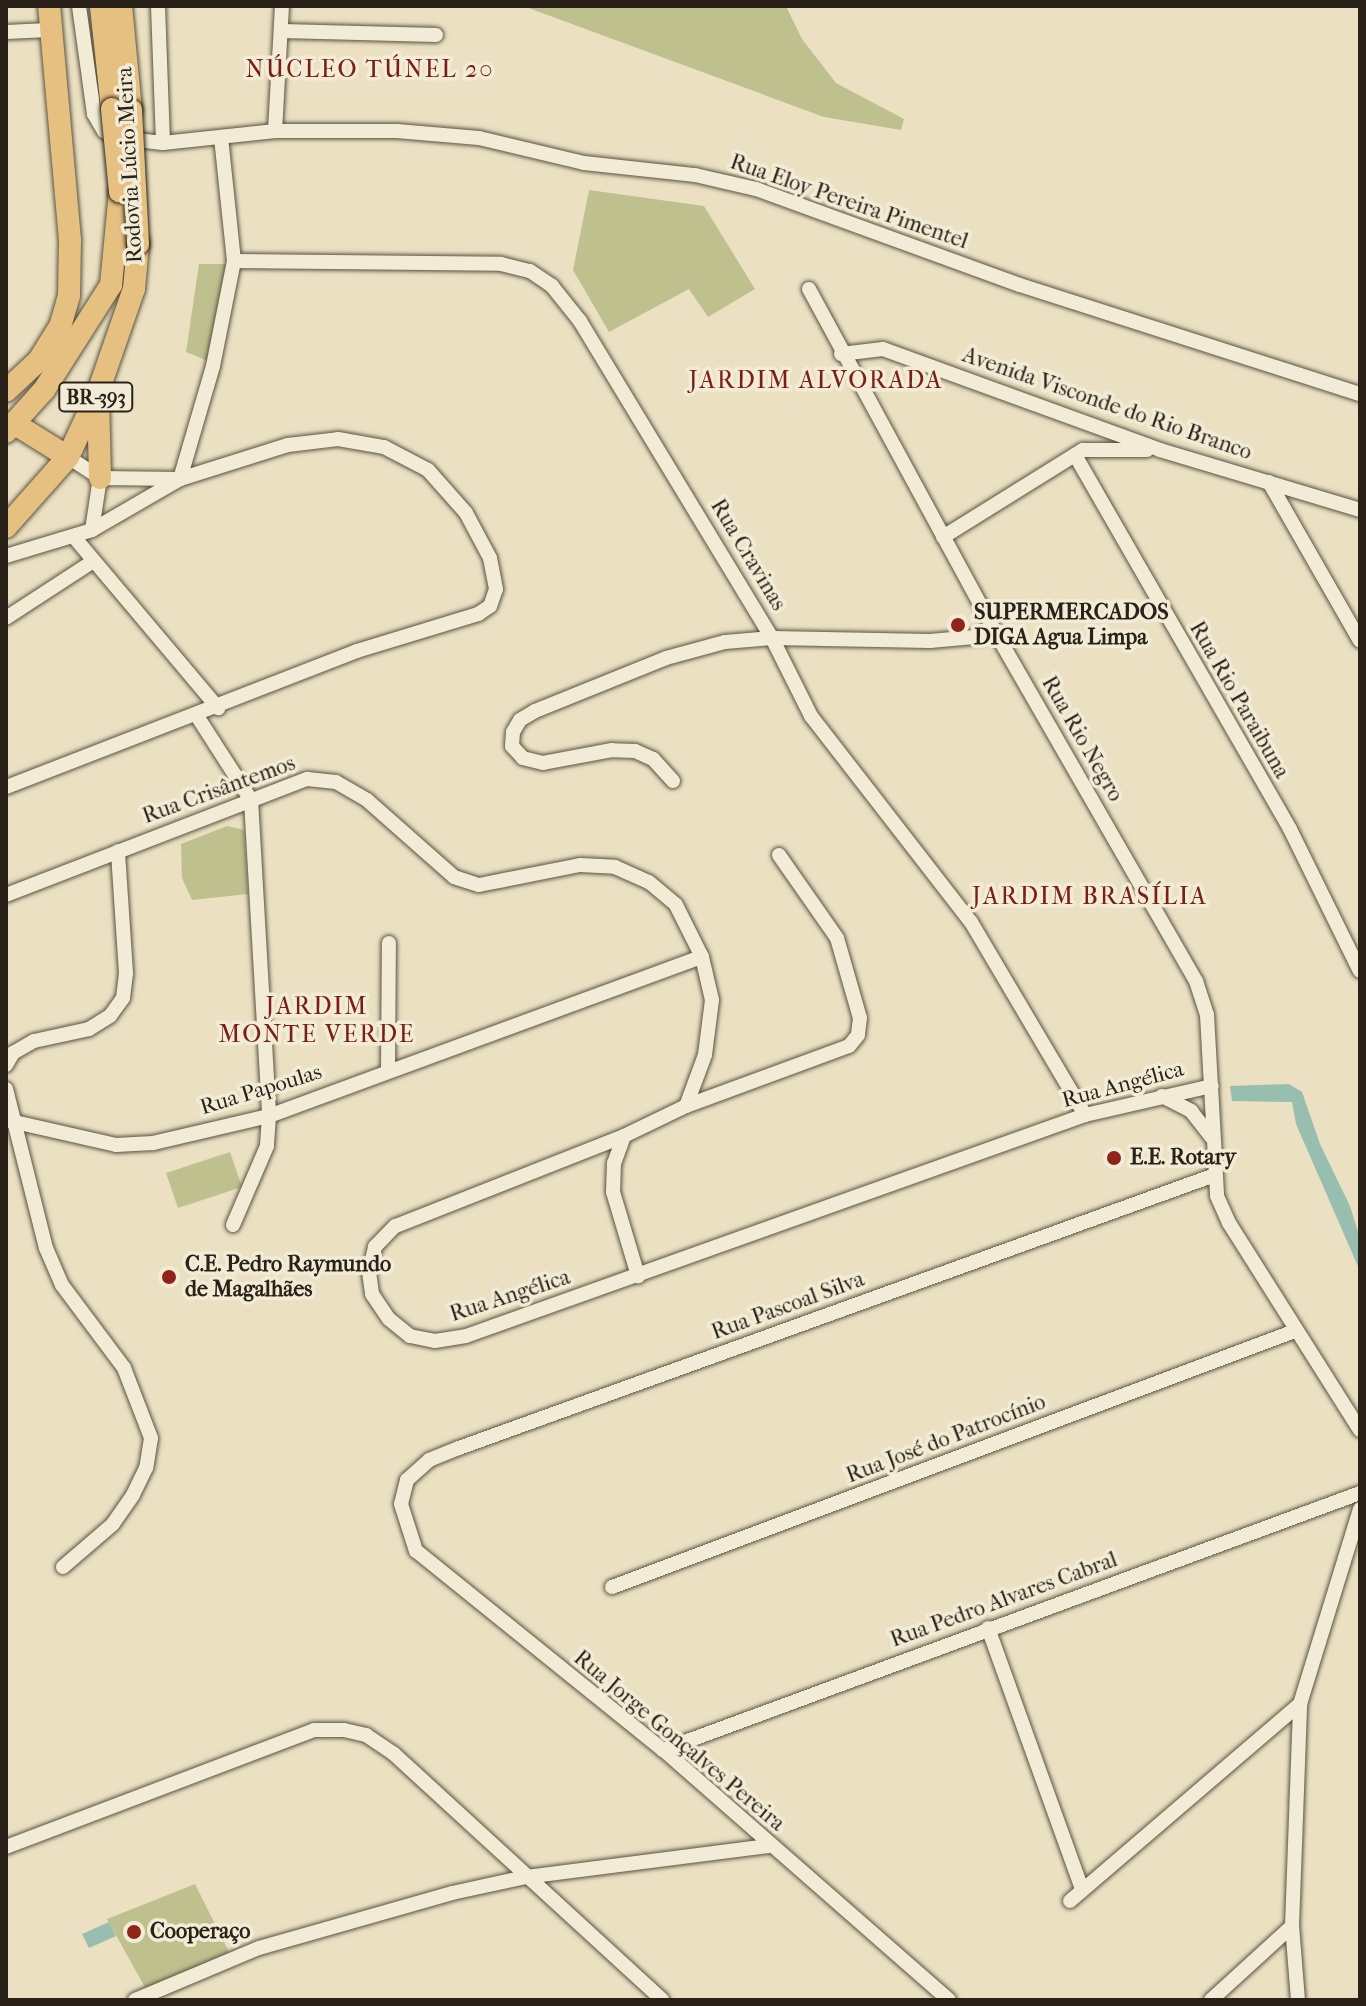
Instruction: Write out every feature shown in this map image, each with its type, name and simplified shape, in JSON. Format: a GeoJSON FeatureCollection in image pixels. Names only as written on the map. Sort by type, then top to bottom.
{"type":"FeatureCollection","features":[{"type":"Feature","properties":{"kind":"main road"},"geometry":{"type":"LineString","coordinates":[[7,390],[39,360],[60,327],[69,296],[70,240],[49,6]]}},
{"type":"Feature","properties":{"kind":"main road","name":"Rodovia Lúcio Meira"},"geometry":{"type":"LineString","coordinates":[[6,527],[68,457],[97,395],[134,289],[138,244],[122,109],[101,6]]}},
{"type":"Feature","properties":{"kind":"main road","name":"Rodovia Lúcio Meira"},"geometry":{"type":"LineString","coordinates":[[10,428],[97,312],[111,285],[120,192],[121,6]]}},
{"type":"Feature","properties":{"kind":"main road"},"geometry":{"type":"LineString","coordinates":[[7,390],[69,345],[97,312]]}},
{"type":"Feature","properties":{"kind":"main road"},"geometry":{"type":"LineString","coordinates":[[97,395],[100,478]]}},
{"type":"Feature","properties":{"kind":"main road"},"geometry":{"type":"LineString","coordinates":[[10,428],[68,457]]}},
{"type":"Feature","properties":{"kind":"street","name":"Rua Eloy Pereira Pimentel"},"geometry":{"type":"LineString","coordinates":[[79,6],[94,114],[104,131],[119,138],[163,143],[275,131],[397,131],[479,138],[584,163],[695,175],[756,189],[1034,290],[1360,394]]}},
{"type":"Feature","properties":{"kind":"street"},"geometry":{"type":"LineString","coordinates":[[158,6],[163,143]]}},
{"type":"Feature","properties":{"kind":"street"},"geometry":{"type":"LineString","coordinates":[[275,131],[282,6]]}},
{"type":"Feature","properties":{"kind":"street"},"geometry":{"type":"LineString","coordinates":[[6,32],[49,30]]}},
{"type":"Feature","properties":{"kind":"street"},"geometry":{"type":"LineString","coordinates":[[282,31],[436,35]]}},
{"type":"Feature","properties":{"kind":"street"},"geometry":{"type":"LineString","coordinates":[[180,479],[213,366],[234,261],[221,138]]}},
{"type":"Feature","properties":{"kind":"street","name":"Rua Cravinas"},"geometry":{"type":"LineString","coordinates":[[234,261],[501,264],[530,271],[552,286],[580,321],[772,638],[811,716],[971,922],[1085,1115]]}},
{"type":"Feature","properties":{"kind":"street","name":"Rua Rio Negro"},"geometry":{"type":"LineString","coordinates":[[809,289],[841,354],[997,635],[1196,981],[1207,1015],[1215,1175],[1229,1223],[1360,1430]]}},
{"type":"Feature","properties":{"kind":"street","name":"Avenida Visconde do Rio Branco"},"geometry":{"type":"LineString","coordinates":[[841,354],[883,349],[1160,450],[1360,510]]}},
{"type":"Feature","properties":{"kind":"street","name":"Rua Rio Paraibuna"},"geometry":{"type":"LineString","coordinates":[[1062,413],[1083,432],[1079,452],[1290,829],[1360,971]]}},
{"type":"Feature","properties":{"kind":"street"},"geometry":{"type":"LineString","coordinates":[[6,556],[92,530],[180,479],[288,445],[338,439],[384,447],[428,470],[466,513],[490,558],[496,589],[490,606],[478,614],[357,651],[218,708],[6,787]]}},
{"type":"Feature","properties":{"kind":"street"},"geometry":{"type":"LineString","coordinates":[[943,537],[1079,452],[1160,450]]}},
{"type":"Feature","properties":{"kind":"street"},"geometry":{"type":"LineString","coordinates":[[68,457],[100,478],[180,479]]}},
{"type":"Feature","properties":{"kind":"street"},"geometry":{"type":"LineString","coordinates":[[92,530],[100,478]]}},
{"type":"Feature","properties":{"kind":"street"},"geometry":{"type":"LineString","coordinates":[[1269,482],[1360,641]]}},
{"type":"Feature","properties":{"kind":"street"},"geometry":{"type":"LineString","coordinates":[[74,537],[218,708]]}},
{"type":"Feature","properties":{"kind":"street"},"geometry":{"type":"LineString","coordinates":[[6,618],[92,562]]}},
{"type":"Feature","properties":{"kind":"street"},"geometry":{"type":"LineString","coordinates":[[673,781],[653,759],[635,751],[612,750],[543,763],[523,758],[512,746],[520,720],[666,658],[725,642],[772,638],[857,643],[997,635]]}},
{"type":"Feature","properties":{"kind":"street"},"geometry":{"type":"LineString","coordinates":[[197,716],[251,800],[269,1116],[267,1146],[255,1182],[233,1225]]}},
{"type":"Feature","properties":{"kind":"street","name":"Rua Crisântemos"},"geometry":{"type":"LineString","coordinates":[[6,895],[307,779],[336,782],[367,800],[454,877],[479,885],[580,865],[615,867],[649,882],[676,905],[702,957],[712,1000],[705,1055],[686,1106]]}},
{"type":"Feature","properties":{"kind":"street"},"geometry":{"type":"LineString","coordinates":[[6,1065],[13,1053],[34,1041],[89,1029],[110,1016],[123,998],[126,973],[118,851]]}},
{"type":"Feature","properties":{"kind":"street","name":"Rua Angélica"},"geometry":{"type":"LineString","coordinates":[[779,855],[837,938],[860,1018],[858,1035],[849,1046],[686,1106],[624,1136],[421,1212],[395,1226],[375,1247],[369,1272],[372,1294],[389,1319],[410,1336],[435,1341],[466,1336],[1085,1115],[1159,1095],[1212,1086]]}},
{"type":"Feature","properties":{"kind":"street"},"geometry":{"type":"LineString","coordinates":[[388,1071],[389,943]]}},
{"type":"Feature","properties":{"kind":"street","name":"Rua Papoulas"},"geometry":{"type":"LineString","coordinates":[[10,1119],[116,1145],[153,1143],[269,1116],[702,957]]}},
{"type":"Feature","properties":{"kind":"street"},"geometry":{"type":"LineString","coordinates":[[6,1089],[10,1119],[62,1285],[124,1368],[144,1411],[151,1438],[146,1468],[133,1495],[113,1524],[63,1567]]}},
{"type":"Feature","properties":{"kind":"street"},"geometry":{"type":"LineString","coordinates":[[1159,1095],[1191,1111],[1214,1142]]}},
{"type":"Feature","properties":{"kind":"street"},"geometry":{"type":"LineString","coordinates":[[624,1136],[614,1163],[613,1192],[638,1276]]}},
{"type":"Feature","properties":{"kind":"street","name":"Rua Pascoal Silva"},"geometry":{"type":"LineString","coordinates":[[401,1504],[407,1480],[429,1460],[1215,1175]]}},
{"type":"Feature","properties":{"kind":"street","name":"Rua José do Patrocínio"},"geometry":{"type":"LineString","coordinates":[[612,1587],[1295,1331]]}},
{"type":"Feature","properties":{"kind":"street","name":"Rua Pedro Alvares Cabral"},"geometry":{"type":"LineString","coordinates":[[663,1750],[1360,1493]]}},
{"type":"Feature","properties":{"kind":"street","name":"Rua Jorge Gonçalves Pereira"},"geometry":{"type":"LineString","coordinates":[[401,1504],[416,1551],[663,1750],[769,1846],[949,2000]]}},
{"type":"Feature","properties":{"kind":"street"},"geometry":{"type":"LineString","coordinates":[[1298,2000],[1292,1926],[1300,1704],[1360,1509]]}},
{"type":"Feature","properties":{"kind":"street"},"geometry":{"type":"LineString","coordinates":[[988,1628],[1082,1889]]}},
{"type":"Feature","properties":{"kind":"street"},"geometry":{"type":"LineString","coordinates":[[1070,1901],[1300,1704]]}},
{"type":"Feature","properties":{"kind":"street"},"geometry":{"type":"LineString","coordinates":[[6,1847],[314,1730],[366,1735],[394,1754],[662,2000]]}},
{"type":"Feature","properties":{"kind":"street"},"geometry":{"type":"LineString","coordinates":[[135,2000],[259,1948],[452,1893],[526,1877],[769,1846]]}},
{"type":"Feature","properties":{"kind":"street"},"geometry":{"type":"LineString","coordinates":[[1211,2000],[1292,1926]]}},
{"type":"Feature","properties":{"kind":"green space"},"geometry":{"type":"Polygon","coordinates":[[[523,6],[786,6],[802,39],[836,83],[904,119],[901,130],[824,117],[523,6]]]}},
{"type":"Feature","properties":{"kind":"green space"},"geometry":{"type":"Polygon","coordinates":[[[589,190],[704,206],[755,289],[708,317],[689,289],[609,332],[573,270],[589,190]]]}},
{"type":"Feature","properties":{"kind":"green space"},"geometry":{"type":"Polygon","coordinates":[[[199,264],[228,264],[210,362],[186,352],[199,264]]]}},
{"type":"Feature","properties":{"kind":"green space"},"geometry":{"type":"Polygon","coordinates":[[[227,826],[244,830],[248,894],[192,900],[182,878],[181,844],[227,826]]]}},
{"type":"Feature","properties":{"kind":"green space"},"geometry":{"type":"Polygon","coordinates":[[[230,1152],[242,1187],[178,1208],[166,1173],[230,1152]]]}},
{"type":"Feature","properties":{"kind":"green space"},"geometry":{"type":"Polygon","coordinates":[[[195,1884],[232,1958],[147,1991],[107,1919],[195,1884]]]}},
{"type":"Feature","properties":{"kind":"shaded area"},"geometry":{"type":"Polygon","coordinates":[[[1289,1084],[1302,1092],[1320,1144],[1350,1206],[1360,1238],[1360,1271],[1296,1124],[1292,1102],[1232,1101],[1230,1086],[1289,1084]]]}},
{"type":"Feature","properties":{"kind":"shaded area"},"geometry":{"type":"Polygon","coordinates":[[[109,1922],[116,1936],[89,1948],[82,1934],[109,1922]]]}},
{"type":"Feature","properties":{"kind":"place","name":"SUPERMERCADOS DIGA Agua Limpa"},"geometry":{"type":"Point","coordinates":[958,625]}},
{"type":"Feature","properties":{"kind":"place","name":"E.E. Rotary"},"geometry":{"type":"Point","coordinates":[1114,1158]}},
{"type":"Feature","properties":{"kind":"place","name":"C.E. Pedro Raymundo de Magalhães"},"geometry":{"type":"Point","coordinates":[169,1277]}},
{"type":"Feature","properties":{"kind":"place","name":"Cooperaço"},"geometry":{"type":"Point","coordinates":[134,1932]}},
{"type":"Feature","properties":{"kind":"district","name":"NÚCLEO TÚNEL 20"},"geometry":{"type":"Point","coordinates":[370,70]}},
{"type":"Feature","properties":{"kind":"district","name":"JARDIM ALVORADA"},"geometry":{"type":"Point","coordinates":[816,381]}},
{"type":"Feature","properties":{"kind":"district","name":"JARDIM BRASÍLIA"},"geometry":{"type":"Point","coordinates":[1090,897]}},
{"type":"Feature","properties":{"kind":"district","name":"JARDIM MONTE VERDE"},"geometry":{"type":"Point","coordinates":[317,1021]}}]}
